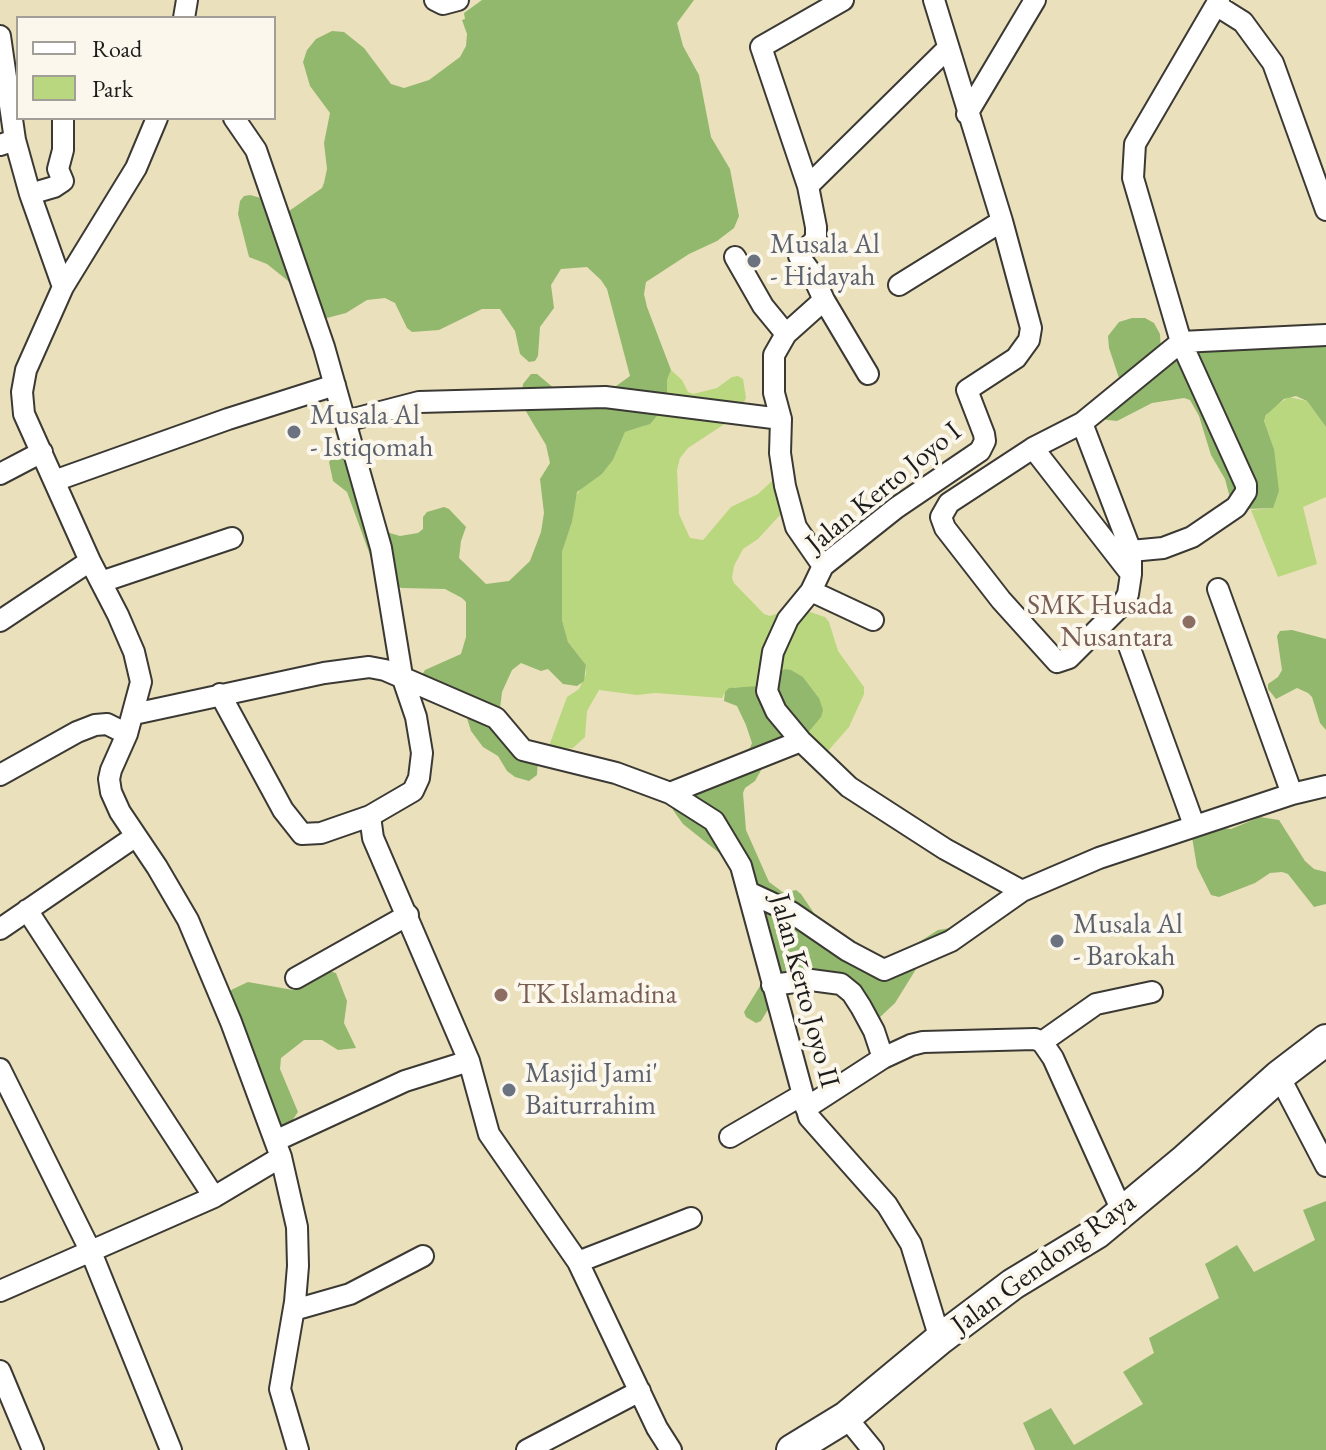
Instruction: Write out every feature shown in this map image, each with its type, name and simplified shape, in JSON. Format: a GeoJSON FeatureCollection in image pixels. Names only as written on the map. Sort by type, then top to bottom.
{"type":"FeatureCollection","features":[{"type":"Feature","properties":{"kind":"main road","name":"Jalan Gendong Raya"},"geometry":{"type":"LineString","coordinates":[[792,1450],[846,1417],[940,1339],[1013,1284],[1097,1233],[1279,1076],[1326,1040]]}},
{"type":"Feature","properties":{"kind":"street"},"geometry":{"type":"LineString","coordinates":[[435,0],[443,4],[458,0]]}},
{"type":"Feature","properties":{"kind":"street"},"geometry":{"type":"LineString","coordinates":[[843,0],[761,47],[808,186],[816,239],[799,256],[868,374]]}},
{"type":"Feature","properties":{"kind":"street","name":"Jalan Kerto Joyo I"},"geometry":{"type":"LineString","coordinates":[[934,0],[1002,221],[1031,328],[1029,340],[1016,358],[967,390],[984,434],[983,447],[896,508],[823,566],[811,591],[788,619],[773,652],[767,691],[776,711],[801,741],[849,787],[945,849],[1022,891]]}},
{"type":"Feature","properties":{"kind":"street"},"geometry":{"type":"LineString","coordinates":[[967,114],[1035,0]]}},
{"type":"Feature","properties":{"kind":"street"},"geometry":{"type":"LineString","coordinates":[[1131,551],[1163,548],[1192,537],[1236,507],[1246,492],[1246,485],[1181,342],[1133,178],[1135,144],[1146,121],[1218,3],[1243,22],[1273,63],[1326,210]]}},
{"type":"Feature","properties":{"kind":"street"},"geometry":{"type":"LineString","coordinates":[[0,36],[7,143],[30,194],[63,287]]}},
{"type":"Feature","properties":{"kind":"street"},"geometry":{"type":"LineString","coordinates":[[808,186],[948,48]]}},
{"type":"Feature","properties":{"kind":"street"},"geometry":{"type":"LineString","coordinates":[[30,194],[63,181],[58,169],[63,150],[63,120]]}},
{"type":"Feature","properties":{"kind":"street"},"geometry":{"type":"LineString","coordinates":[[156,120],[136,168],[63,287],[26,370],[22,392],[24,414],[134,652],[141,682],[134,714],[109,779],[120,812],[188,920],[231,1022],[278,1149],[297,1227],[298,1266],[294,1310],[280,1389],[298,1450]]}},
{"type":"Feature","properties":{"kind":"street"},"geometry":{"type":"LineString","coordinates":[[220,694],[283,810],[302,834],[321,833],[370,816],[413,791],[419,778],[422,753],[412,701],[402,676],[381,548],[335,385],[267,177],[256,150],[235,120]]}},
{"type":"Feature","properties":{"kind":"street"},"geometry":{"type":"LineString","coordinates":[[899,285],[1002,221]]}},
{"type":"Feature","properties":{"kind":"street"},"geometry":{"type":"LineString","coordinates":[[735,257],[763,306],[786,334]]}},
{"type":"Feature","properties":{"kind":"street"},"geometry":{"type":"LineString","coordinates":[[823,566],[796,527],[780,453],[781,419],[774,393],[774,355],[786,334],[824,300]]}},
{"type":"Feature","properties":{"kind":"street"},"geometry":{"type":"LineString","coordinates":[[1082,423],[1131,551],[1131,574],[1128,594],[1122,605],[1063,662],[1057,662],[1001,600],[945,528],[941,517],[949,503],[1033,448],[1082,423],[1181,342],[1326,335]]}},
{"type":"Feature","properties":{"kind":"street"},"geometry":{"type":"LineString","coordinates":[[54,481],[228,419],[335,385]]}},
{"type":"Feature","properties":{"kind":"street"},"geometry":{"type":"LineString","coordinates":[[346,421],[419,402],[605,397],[781,419]]}},
{"type":"Feature","properties":{"kind":"street"},"geometry":{"type":"LineString","coordinates":[[1033,448],[1131,574]]}},
{"type":"Feature","properties":{"kind":"street"},"geometry":{"type":"LineString","coordinates":[[0,474],[42,452]]}},
{"type":"Feature","properties":{"kind":"street"},"geometry":{"type":"LineString","coordinates":[[101,582],[232,538]]}},
{"type":"Feature","properties":{"kind":"street"},"geometry":{"type":"LineString","coordinates":[[0,621],[90,561]]}},
{"type":"Feature","properties":{"kind":"street"},"geometry":{"type":"LineString","coordinates":[[1218,589],[1292,794]]}},
{"type":"Feature","properties":{"kind":"street"},"geometry":{"type":"LineString","coordinates":[[811,591],[873,620]]}},
{"type":"Feature","properties":{"kind":"street"},"geometry":{"type":"LineString","coordinates":[[1129,646],[1194,825]]}},
{"type":"Feature","properties":{"kind":"street","name":"Jalan Kerto Joyo II"},"geometry":{"type":"LineString","coordinates":[[134,714],[350,668],[385,670],[496,718],[523,750],[616,773],[670,793],[714,821],[741,866],[809,1117],[887,1205],[911,1244],[940,1339]]}},
{"type":"Feature","properties":{"kind":"street"},"geometry":{"type":"LineString","coordinates":[[0,775],[95,725],[107,724],[127,734]]}},
{"type":"Feature","properties":{"kind":"street"},"geometry":{"type":"LineString","coordinates":[[670,793],[801,741]]}},
{"type":"Feature","properties":{"kind":"street"},"geometry":{"type":"LineString","coordinates":[[748,892],[791,912],[848,951],[884,970],[951,941],[1022,891],[1099,858],[1194,825],[1326,786]]}},
{"type":"Feature","properties":{"kind":"street"},"geometry":{"type":"LineString","coordinates":[[370,816],[378,854],[408,915],[469,1061],[489,1134],[578,1262],[671,1450]]}},
{"type":"Feature","properties":{"kind":"street"},"geometry":{"type":"LineString","coordinates":[[0,929],[136,836]]}},
{"type":"Feature","properties":{"kind":"street"},"geometry":{"type":"LineString","coordinates":[[27,910],[214,1197]]}},
{"type":"Feature","properties":{"kind":"street"},"geometry":{"type":"LineString","coordinates":[[296,978],[408,915]]}},
{"type":"Feature","properties":{"kind":"street"},"geometry":{"type":"LineString","coordinates":[[772,985],[811,980],[841,984],[861,1007],[874,1031],[883,1058]]}},
{"type":"Feature","properties":{"kind":"street"},"geometry":{"type":"LineString","coordinates":[[1042,1042],[1096,1004],[1152,992]]}},
{"type":"Feature","properties":{"kind":"street"},"geometry":{"type":"LineString","coordinates":[[730,1137],[903,1048],[923,1042],[1035,1039],[1042,1042],[1053,1058],[1122,1211]]}},
{"type":"Feature","properties":{"kind":"street"},"geometry":{"type":"LineString","coordinates":[[0,1291],[214,1197],[278,1149],[405,1081],[469,1061]]}},
{"type":"Feature","properties":{"kind":"street"},"geometry":{"type":"LineString","coordinates":[[0,1069],[91,1252],[171,1450]]}},
{"type":"Feature","properties":{"kind":"street"},"geometry":{"type":"LineString","coordinates":[[1279,1076],[1326,1166]]}},
{"type":"Feature","properties":{"kind":"street"},"geometry":{"type":"LineString","coordinates":[[578,1262],[691,1218]]}},
{"type":"Feature","properties":{"kind":"street"},"geometry":{"type":"LineString","coordinates":[[294,1310],[359,1290],[423,1256]]}},
{"type":"Feature","properties":{"kind":"street"},"geometry":{"type":"LineString","coordinates":[[0,1371],[33,1450]]}},
{"type":"Feature","properties":{"kind":"street"},"geometry":{"type":"LineString","coordinates":[[527,1450],[640,1391]]}},
{"type":"Feature","properties":{"kind":"street"},"geometry":{"type":"LineString","coordinates":[[846,1417],[873,1450]]}},
{"type":"Feature","properties":{"kind":"green space"},"geometry":{"type":"Polygon","coordinates":[[[482,0],[694,0],[677,23],[683,46],[699,75],[711,137],[730,169],[739,216],[734,228],[717,241],[689,254],[646,282],[644,294],[647,307],[671,370],[667,380],[667,398],[663,409],[650,424],[625,432],[613,460],[602,474],[577,492],[572,522],[562,552],[562,620],[568,642],[586,665],[584,681],[577,686],[563,684],[548,669],[541,671],[521,663],[512,670],[502,692],[499,717],[538,759],[537,775],[529,781],[515,777],[507,771],[498,756],[483,747],[471,731],[466,715],[440,700],[418,698],[420,678],[425,670],[461,654],[466,637],[466,602],[445,589],[390,585],[374,566],[347,492],[333,481],[329,462],[337,452],[347,456],[383,531],[400,536],[418,533],[423,529],[423,517],[427,512],[444,507],[466,527],[459,558],[486,584],[509,581],[530,561],[541,532],[544,513],[540,479],[550,463],[546,445],[521,403],[523,384],[531,374],[537,374],[555,389],[594,402],[630,376],[607,289],[587,267],[561,269],[551,285],[554,308],[540,327],[538,356],[535,361],[529,362],[520,354],[515,331],[500,309],[482,309],[439,330],[412,332],[395,303],[385,298],[367,300],[346,313],[323,319],[287,280],[267,264],[249,257],[238,214],[244,196],[261,198],[289,211],[322,188],[327,169],[324,143],[330,113],[310,86],[303,62],[307,50],[316,39],[332,31],[344,32],[364,48],[391,84],[404,88],[429,80],[460,57],[466,46],[467,34],[462,20],[465,19],[464,13],[482,0]]]}},
{"type":"Feature","properties":{"kind":"green space"},"geometry":{"type":"Polygon","coordinates":[[[1145,318],[1154,323],[1160,334],[1161,351],[1168,361],[1180,361],[1212,340],[1326,343],[1326,427],[1307,401],[1296,396],[1284,399],[1266,415],[1264,421],[1274,449],[1279,491],[1273,508],[1245,509],[1230,498],[1225,479],[1211,455],[1199,416],[1190,400],[1184,398],[1152,403],[1117,421],[1099,419],[1119,378],[1108,336],[1119,322],[1145,318]]]}},
{"type":"Feature","properties":{"kind":"green space"},"geometry":{"type":"Polygon","coordinates":[[[671,370],[693,394],[717,388],[732,377],[743,379],[746,398],[741,408],[723,425],[688,448],[680,458],[677,470],[679,514],[690,538],[703,540],[731,507],[758,494],[772,481],[777,484],[780,515],[758,539],[743,549],[732,578],[764,614],[770,616],[781,612],[807,611],[825,617],[829,622],[838,651],[864,687],[864,694],[849,727],[828,751],[818,750],[805,740],[819,698],[803,677],[747,689],[735,687],[725,692],[722,698],[655,693],[637,695],[599,690],[587,711],[585,737],[573,748],[556,750],[549,746],[567,697],[579,689],[586,674],[586,665],[568,642],[562,620],[562,552],[572,522],[575,497],[613,460],[625,432],[644,426],[667,398],[667,380],[671,370]]]}},
{"type":"Feature","properties":{"kind":"green space"},"geometry":{"type":"Polygon","coordinates":[[[1289,397],[1307,401],[1326,427],[1326,497],[1303,507],[1317,564],[1278,577],[1251,510],[1272,508],[1274,449],[1264,421],[1269,410],[1289,397]]]}},
{"type":"Feature","properties":{"kind":"green space"},"geometry":{"type":"Polygon","coordinates":[[[1292,630],[1326,639],[1326,730],[1308,693],[1297,688],[1276,699],[1268,689],[1268,684],[1282,670],[1277,636],[1280,631],[1292,630]]]}},
{"type":"Feature","properties":{"kind":"green space"},"geometry":{"type":"Polygon","coordinates":[[[785,669],[803,677],[819,698],[823,710],[821,717],[801,741],[764,765],[743,793],[746,830],[769,882],[784,893],[796,890],[818,919],[880,961],[908,949],[938,930],[951,928],[955,932],[918,966],[895,1003],[877,1020],[839,995],[805,983],[774,1000],[761,1021],[756,1023],[746,1017],[744,1012],[760,986],[762,950],[754,923],[728,860],[683,824],[673,810],[671,798],[688,775],[708,769],[750,748],[752,743],[746,725],[737,706],[724,701],[725,692],[729,688],[759,686],[785,669]]]}},
{"type":"Feature","properties":{"kind":"green space"},"geometry":{"type":"Polygon","coordinates":[[[1260,817],[1279,820],[1305,861],[1314,869],[1326,872],[1326,904],[1314,907],[1288,874],[1282,872],[1270,873],[1255,883],[1219,897],[1211,895],[1197,867],[1192,837],[1219,828],[1231,829],[1260,817]]]}},
{"type":"Feature","properties":{"kind":"green space"},"geometry":{"type":"Polygon","coordinates":[[[326,970],[336,973],[347,1001],[344,1023],[356,1048],[338,1050],[322,1040],[304,1040],[281,1058],[280,1069],[298,1112],[289,1125],[271,1125],[219,1000],[248,982],[293,990],[326,970]]]}},
{"type":"Feature","properties":{"kind":"green space"},"geometry":{"type":"Polygon","coordinates":[[[1326,1201],[1326,1450],[1035,1450],[1023,1423],[1051,1408],[1074,1445],[1143,1404],[1123,1372],[1154,1353],[1149,1338],[1219,1298],[1205,1264],[1237,1245],[1254,1272],[1315,1240],[1303,1210],[1326,1201]]]}},
{"type":"Feature","properties":{"kind":"place","name":"Musala Al - Hidayah"},"geometry":{"type":"Point","coordinates":[754,261]}},
{"type":"Feature","properties":{"kind":"place","name":"Musala Al - Istiqomah"},"geometry":{"type":"Point","coordinates":[294,432]}},
{"type":"Feature","properties":{"kind":"place","name":"SMK Husada Nusantara"},"geometry":{"type":"Point","coordinates":[1189,622]}},
{"type":"Feature","properties":{"kind":"place","name":"Musala Al - Barokah"},"geometry":{"type":"Point","coordinates":[1057,941]}},
{"type":"Feature","properties":{"kind":"place","name":"TK Islamadina"},"geometry":{"type":"Point","coordinates":[501,995]}},
{"type":"Feature","properties":{"kind":"place","name":"Masjid Jami' Baiturrahim"},"geometry":{"type":"Point","coordinates":[509,1090]}}]}
